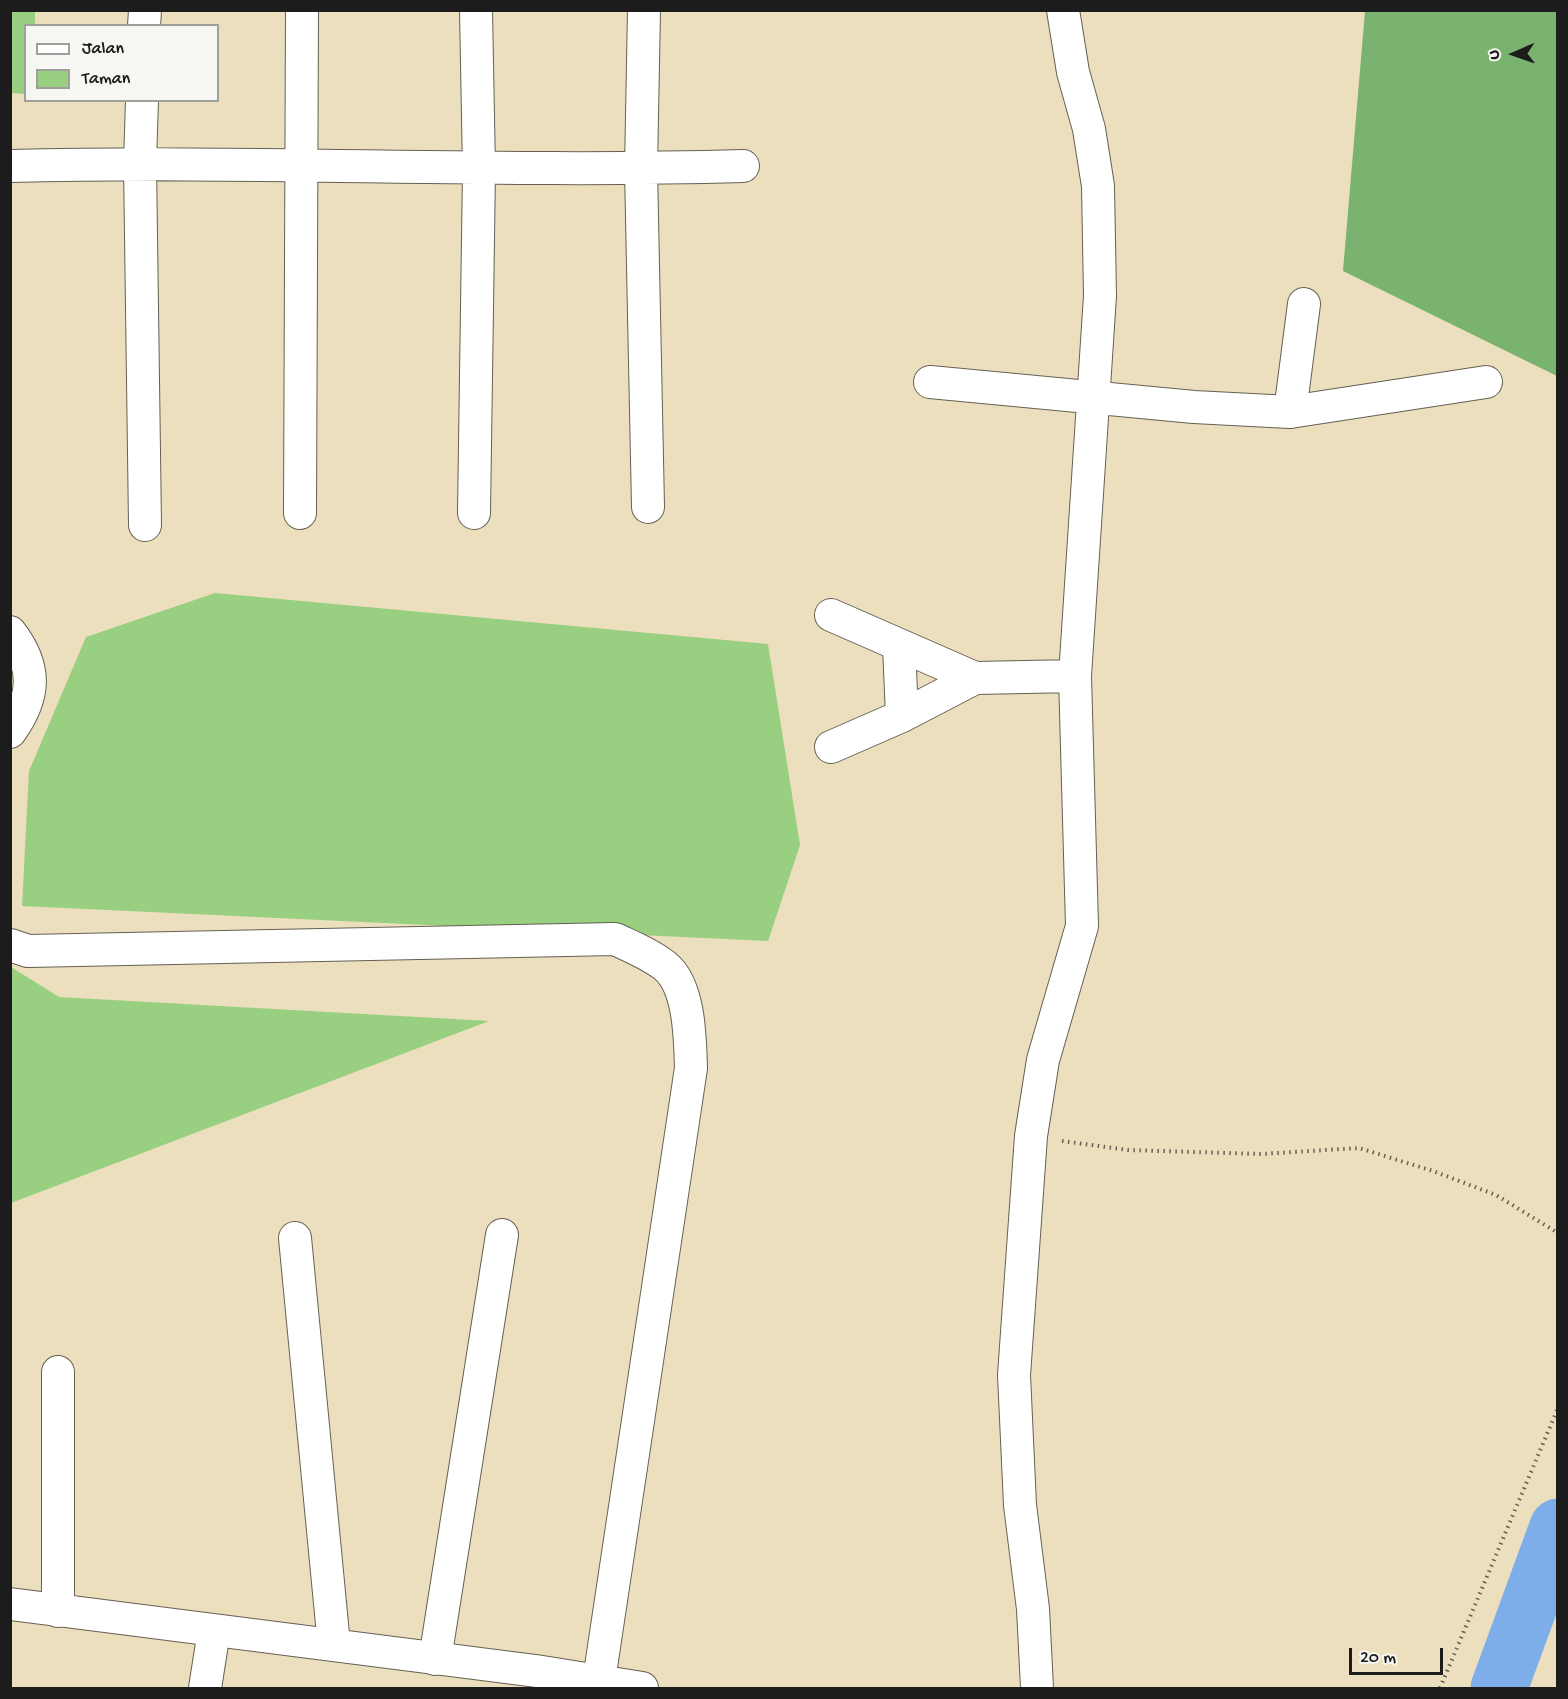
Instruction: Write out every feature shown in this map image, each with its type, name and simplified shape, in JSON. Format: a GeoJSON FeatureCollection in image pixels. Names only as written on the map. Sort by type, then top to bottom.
{"type":"FeatureCollection","features":[{"type":"Feature","properties":{"kind":"street"},"geometry":{"type":"LineString","coordinates":[[300,513],[302,10]]}},
{"type":"Feature","properties":{"kind":"street"},"geometry":{"type":"LineString","coordinates":[[474,513],[479,170],[476,10]]}},
{"type":"Feature","properties":{"kind":"street"},"geometry":{"type":"LineString","coordinates":[[644,10],[641,169],[648,507]]}},
{"type":"Feature","properties":{"kind":"street"},"geometry":{"type":"LineString","coordinates":[[1037,1689],[1033,1609],[1020,1505],[1014,1375],[1031,1137],[1043,1060],[1082,926],[1075,676],[1100,296],[1098,186],[1089,129],[1073,72],[1063,10]]}},
{"type":"Feature","properties":{"kind":"street"},"geometry":{"type":"LineString","coordinates":[[142,102],[140,163],[145,525]]}},
{"type":"Feature","properties":{"kind":"street"},"geometry":{"type":"LineString","coordinates":[[10,166],[140,163],[479,170],[743,166]]}},
{"type":"Feature","properties":{"kind":"street"},"geometry":{"type":"LineString","coordinates":[[1290,412],[1304,304]]}},
{"type":"Feature","properties":{"kind":"street"},"geometry":{"type":"LineString","coordinates":[[930,382],[1092,398],[1290,412],[1486,382]]}},
{"type":"Feature","properties":{"kind":"street"},"geometry":{"type":"LineString","coordinates":[[831,615],[975,678],[1075,676]]}},
{"type":"Feature","properties":{"kind":"street"},"geometry":{"type":"LineString","coordinates":[[10,632],[21,645],[30,671],[31,683],[26,710],[10,732]]}},
{"type":"Feature","properties":{"kind":"street"},"geometry":{"type":"LineString","coordinates":[[899,646],[902,716]]}},
{"type":"Feature","properties":{"kind":"street"},"geometry":{"type":"LineString","coordinates":[[831,747],[902,716],[975,678]]}},
{"type":"Feature","properties":{"kind":"street"},"geometry":{"type":"LineString","coordinates":[[10,945],[28,951],[615,939],[667,967],[681,991],[689,1023],[691,1068],[599,1680]]}},
{"type":"Feature","properties":{"kind":"street"},"geometry":{"type":"LineString","coordinates":[[435,1659],[502,1235]]}},
{"type":"Feature","properties":{"kind":"street"},"geometry":{"type":"LineString","coordinates":[[295,1239],[334,1645]]}},
{"type":"Feature","properties":{"kind":"street"},"geometry":{"type":"LineString","coordinates":[[58,1372],[58,1611]]}},
{"type":"Feature","properties":{"kind":"street"},"geometry":{"type":"LineString","coordinates":[[10,1604],[599,1680],[642,1689]]}},
{"type":"Feature","properties":{"kind":"street"},"geometry":{"type":"LineString","coordinates":[[205,1689],[214,1631]]}},
{"type":"Feature","properties":{"kind":"path"},"geometry":{"type":"LineString","coordinates":[[1031,1137],[1128,1150],[1261,1154],[1359,1148],[1433,1171],[1497,1195],[1557,1233]]}},
{"type":"Feature","properties":{"kind":"path"},"geometry":{"type":"LineString","coordinates":[[1440,1689],[1557,1408]]}},
{"type":"Feature","properties":{"kind":"green space"},"geometry":{"type":"Polygon","coordinates":[[[10,11],[35,11],[35,24],[24,24],[24,94],[11,93],[10,11]]]}},
{"type":"Feature","properties":{"kind":"green space"},"geometry":{"type":"Polygon","coordinates":[[[1365,11],[1557,11],[1557,376],[1343,271],[1365,11]]]}},
{"type":"Feature","properties":{"kind":"green space"},"geometry":{"type":"Polygon","coordinates":[[[215,593],[768,644],[800,845],[768,941],[22,906],[29,771],[86,637],[215,593]]]}},
{"type":"Feature","properties":{"kind":"green space"},"geometry":{"type":"Polygon","coordinates":[[[11,967],[59,997],[489,1021],[11,1203],[11,967]]]}},
{"type":"Feature","properties":{"kind":"waterway"},"geometry":{"type":"LineString","coordinates":[[1499,1688],[1558,1527]]}}]}
